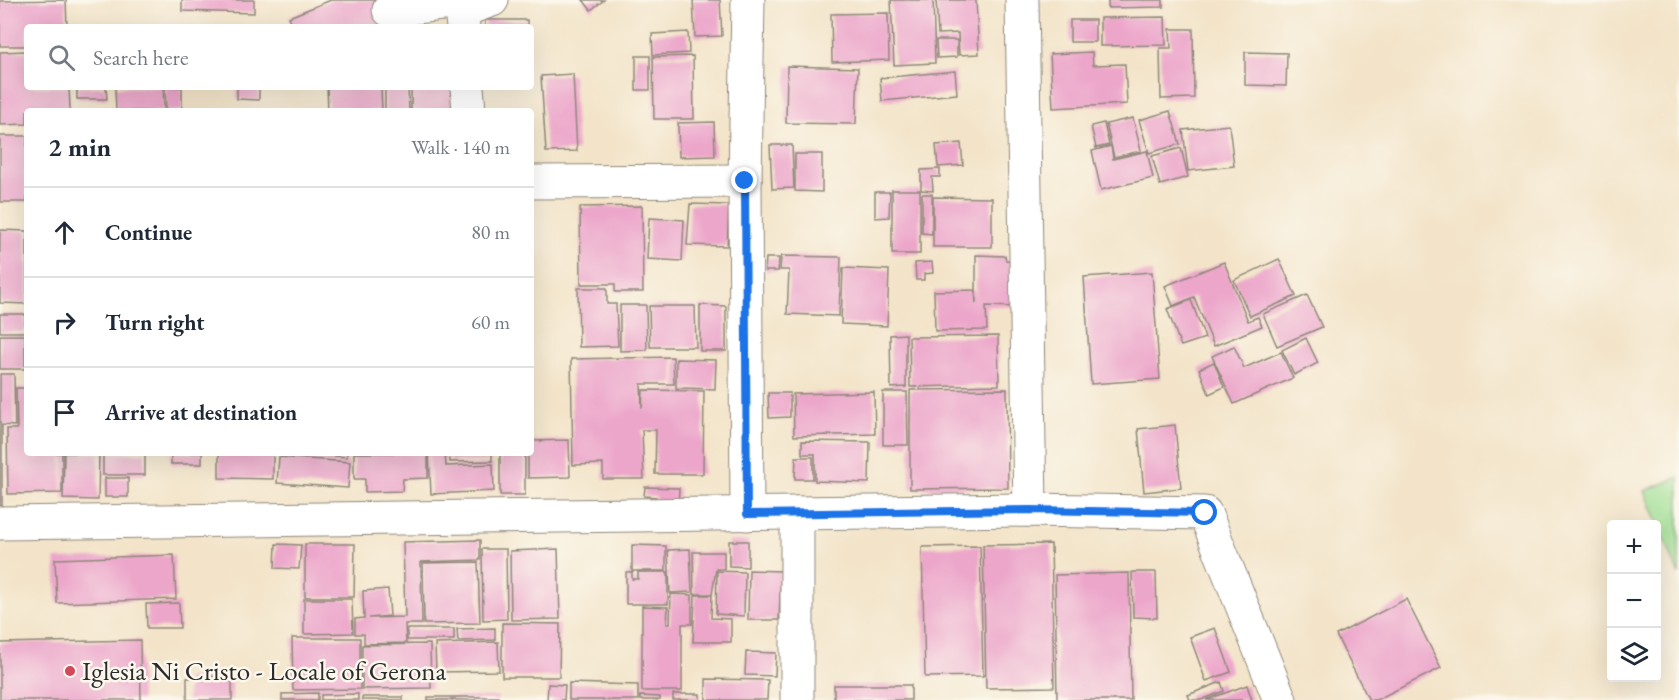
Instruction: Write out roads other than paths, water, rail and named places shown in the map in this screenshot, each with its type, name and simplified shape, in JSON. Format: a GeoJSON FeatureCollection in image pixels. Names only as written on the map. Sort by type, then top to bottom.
{"type":"FeatureCollection","features":[{"type":"Feature","properties":{"kind":"street"},"geometry":{"type":"LineString","coordinates":[[389,10],[451,3],[462,19],[492,0]]}},
{"type":"Feature","properties":{"kind":"street"},"geometry":{"type":"LineString","coordinates":[[747,514],[745,181],[748,0]]}},
{"type":"Feature","properties":{"kind":"street"},"geometry":{"type":"LineString","coordinates":[[1022,0],[1030,510]]}},
{"type":"Feature","properties":{"kind":"street"},"geometry":{"type":"LineString","coordinates":[[468,90],[469,108]]}},
{"type":"Feature","properties":{"kind":"street"},"geometry":{"type":"LineString","coordinates":[[534,182],[745,181]]}},
{"type":"Feature","properties":{"kind":"street"},"geometry":{"type":"LineString","coordinates":[[0,523],[1030,510],[1205,513],[1280,700]]}},
{"type":"Feature","properties":{"kind":"street"},"geometry":{"type":"LineString","coordinates":[[797,513],[797,700]]}},
{"type":"Feature","properties":{"kind":"place","name":"Iglesia Ni Cristo - Locale of Gerona"},"geometry":{"type":"Point","coordinates":[70,671]}}]}
